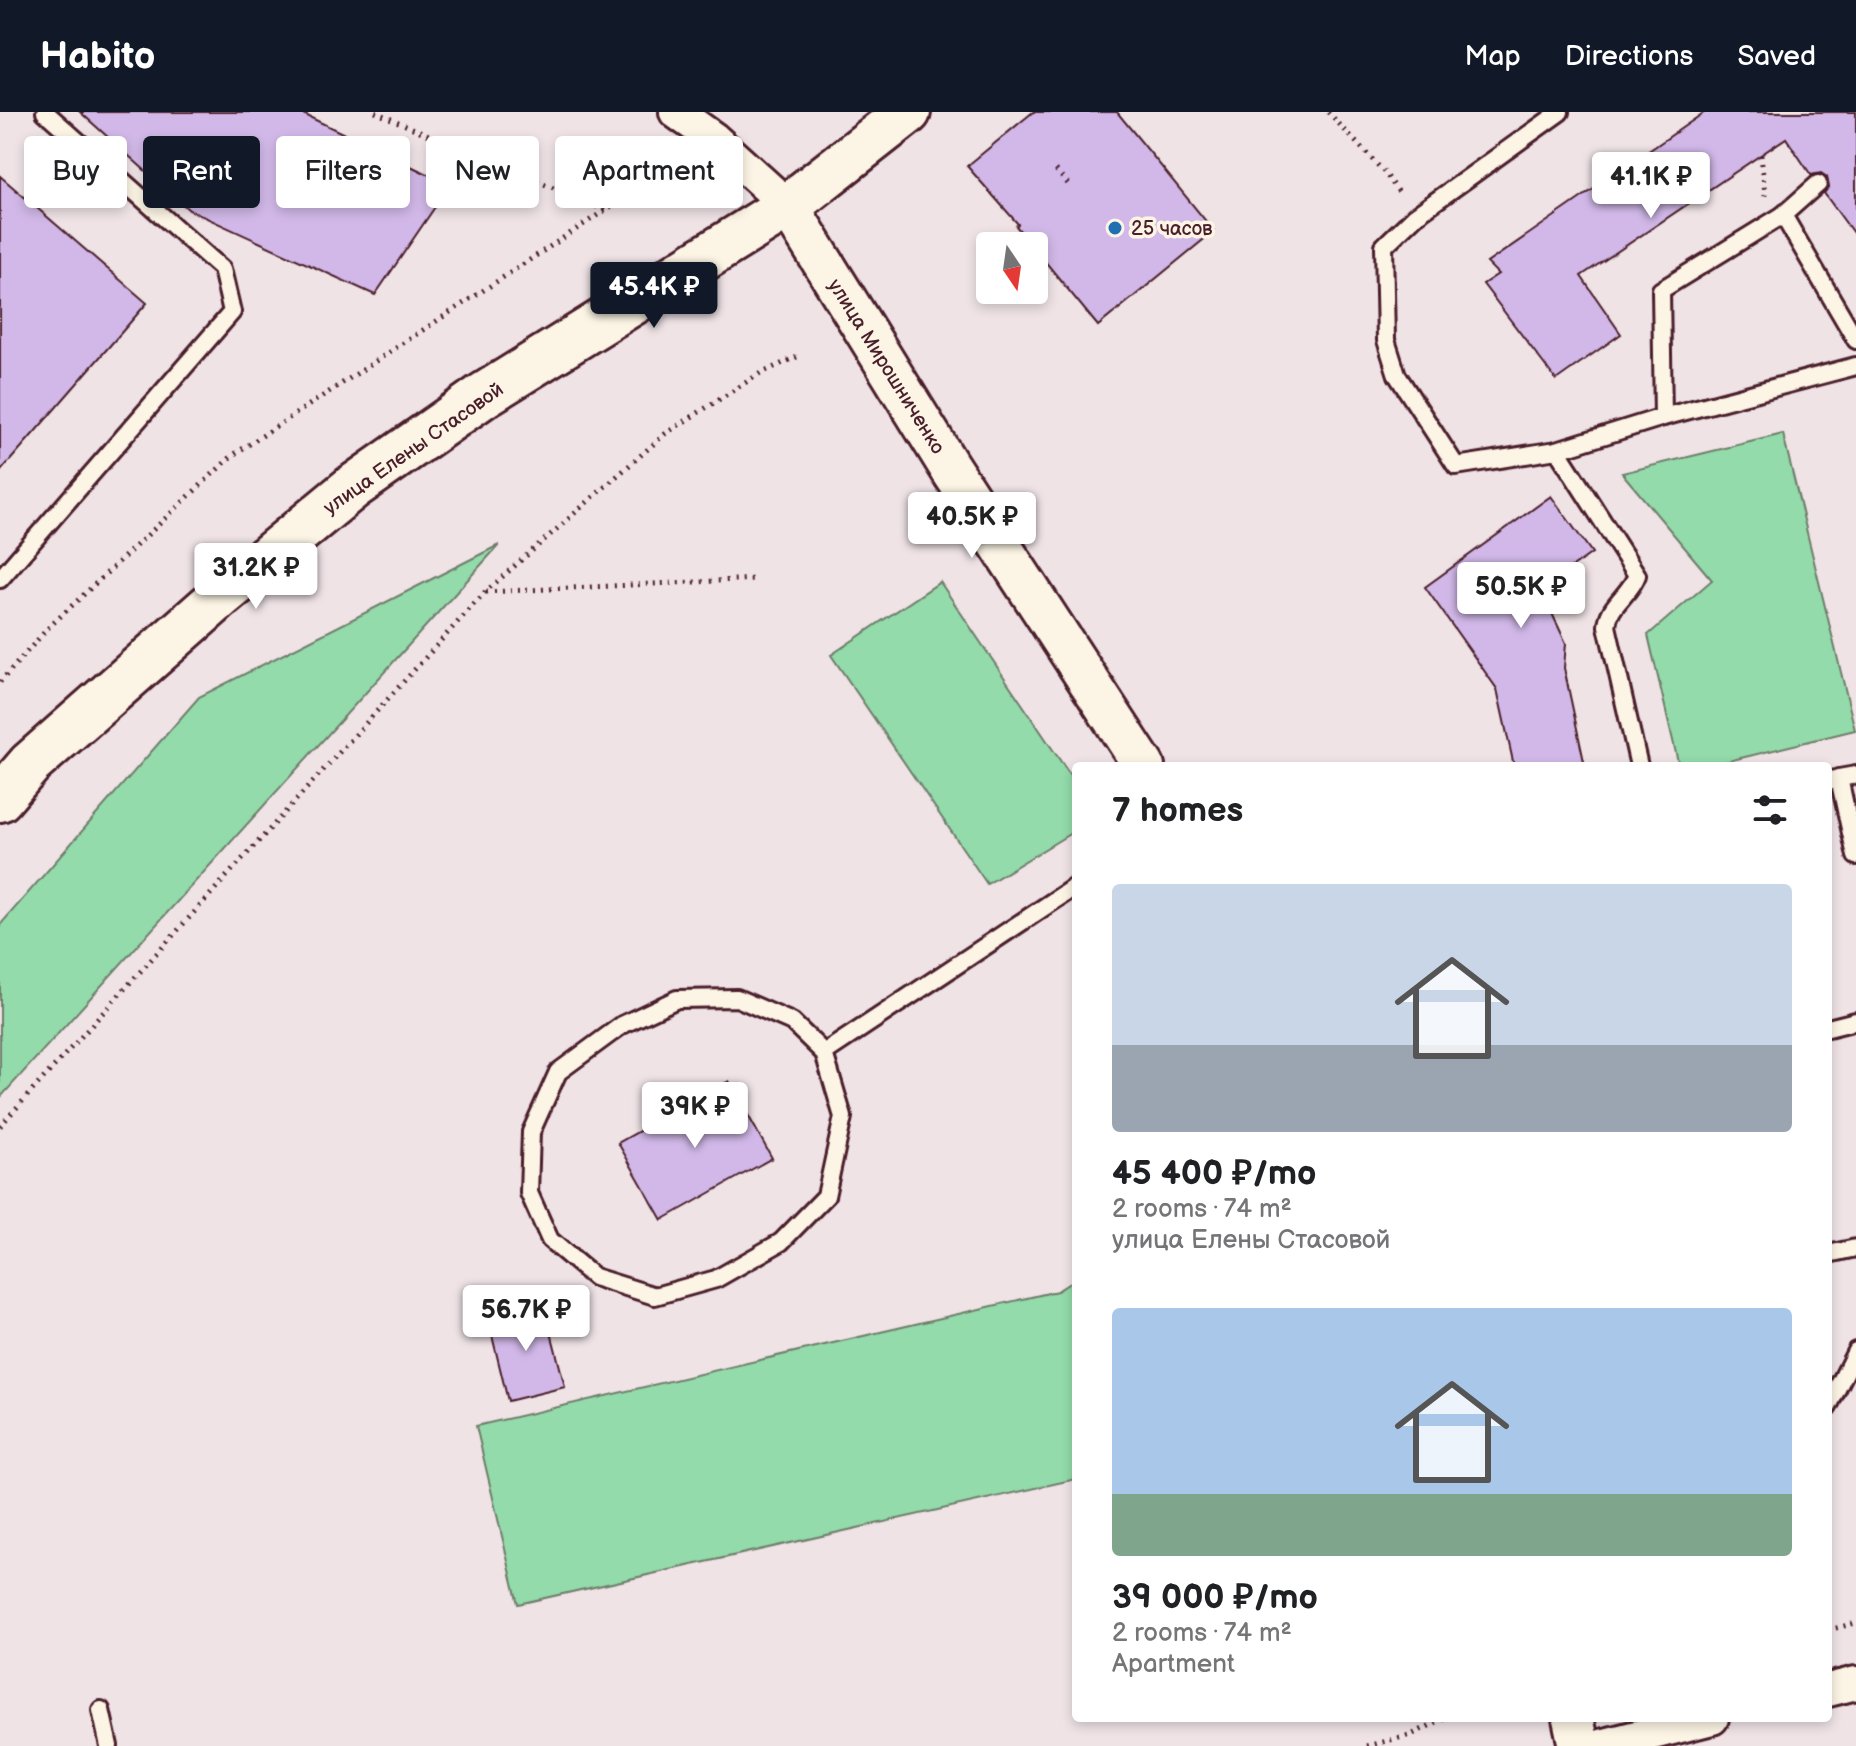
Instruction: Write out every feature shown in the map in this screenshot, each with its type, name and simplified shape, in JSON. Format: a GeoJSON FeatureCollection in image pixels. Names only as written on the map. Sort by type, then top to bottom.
{"type":"FeatureCollection","features":[{"type":"Feature","properties":{"kind":"main road","name":"улица Елены Стасовой"},"geometry":{"type":"LineString","coordinates":[[0,799],[30,764],[177,634],[353,487],[484,395],[788,206],[908,112]]}},
{"type":"Feature","properties":{"kind":"street"},"geometry":{"type":"LineString","coordinates":[[676,112],[714,139],[788,206]]}},
{"type":"Feature","properties":{"kind":"street","name":"улица Мирошниченко"},"geometry":{"type":"LineString","coordinates":[[788,206],[950,468],[1141,762]]}},
{"type":"Feature","properties":{"kind":"street"},"geometry":{"type":"LineString","coordinates":[[1832,1689],[1856,1683]]}},
{"type":"Feature","properties":{"kind":"street"},"geometry":{"type":"LineString","coordinates":[[1574,1722],[1579,1746]]}},
{"type":"Feature","properties":{"kind":"street"},"geometry":{"type":"LineString","coordinates":[[1601,1746],[1696,1722]]}},
{"type":"Feature","properties":{"kind":"lane"},"geometry":{"type":"LineString","coordinates":[[0,579],[232,312],[222,269],[45,112]]}},
{"type":"Feature","properties":{"kind":"lane"},"geometry":{"type":"LineString","coordinates":[[1560,112],[1415,216],[1384,246],[1386,340],[1397,375],[1456,466],[1557,450],[1663,417],[1856,366]]}},
{"type":"Feature","properties":{"kind":"lane"},"geometry":{"type":"LineString","coordinates":[[1663,417],[1661,290],[1783,215],[1818,184]]}},
{"type":"Feature","properties":{"kind":"lane"},"geometry":{"type":"LineString","coordinates":[[1783,215],[1856,340]]}},
{"type":"Feature","properties":{"kind":"lane"},"geometry":{"type":"LineString","coordinates":[[1557,450],[1637,575],[1632,588],[1608,614],[1607,626],[1638,762]]}},
{"type":"Feature","properties":{"kind":"lane"},"geometry":{"type":"LineString","coordinates":[[1841,778],[1856,856]]}},
{"type":"Feature","properties":{"kind":"lane"},"geometry":{"type":"LineString","coordinates":[[824,1053],[1072,889]]}},
{"type":"Feature","properties":{"kind":"lane"},"geometry":{"type":"LineString","coordinates":[[737,998],[792,1022],[824,1053],[843,1117],[826,1196],[781,1242],[716,1279],[655,1296],[594,1277],[550,1240],[529,1193],[531,1132],[558,1072],[622,1025],[677,999],[737,998]]}},
{"type":"Feature","properties":{"kind":"lane"},"geometry":{"type":"LineString","coordinates":[[1832,1027],[1856,1021]]}},
{"type":"Feature","properties":{"kind":"lane"},"geometry":{"type":"LineString","coordinates":[[1832,1253],[1856,1248]]}},
{"type":"Feature","properties":{"kind":"lane"},"geometry":{"type":"LineString","coordinates":[[1832,1399],[1856,1351]]}},
{"type":"Feature","properties":{"kind":"lane"},"geometry":{"type":"LineString","coordinates":[[101,1710],[109,1746]]}},
{"type":"Feature","properties":{"kind":"path"},"geometry":{"type":"LineString","coordinates":[[375,112],[605,210]]}},
{"type":"Feature","properties":{"kind":"path"},"geometry":{"type":"LineString","coordinates":[[1328,112],[1384,172]]}},
{"type":"Feature","properties":{"kind":"path"},"geometry":{"type":"LineString","coordinates":[[1056,170],[1068,184]]}},
{"type":"Feature","properties":{"kind":"path"},"geometry":{"type":"LineString","coordinates":[[0,682],[48,628],[233,455],[608,208]]}},
{"type":"Feature","properties":{"kind":"path"},"geometry":{"type":"LineString","coordinates":[[0,1126],[485,592],[665,434],[759,374],[801,355]]}},
{"type":"Feature","properties":{"kind":"path"},"geometry":{"type":"LineString","coordinates":[[485,592],[757,579]]}},
{"type":"Feature","properties":{"kind":"path"},"geometry":{"type":"LineString","coordinates":[[1832,1629],[1856,1623]]}},
{"type":"Feature","properties":{"kind":"path"},"geometry":{"type":"LineString","coordinates":[[1367,1746],[1411,1735],[1437,1722]]}},
{"type":"Feature","properties":{"kind":"green space"},"geometry":{"type":"Polygon","coordinates":[[[1783,434],[1855,730],[1724,762],[1678,762],[1648,635],[1712,580],[1622,473],[1783,434]]]}},
{"type":"Feature","properties":{"kind":"green space"},"geometry":{"type":"Polygon","coordinates":[[[499,545],[0,1098],[0,925],[199,697],[499,545]]]}},
{"type":"Feature","properties":{"kind":"green space"},"geometry":{"type":"Polygon","coordinates":[[[940,582],[1072,778],[1072,832],[987,884],[831,655],[940,582]]]}},
{"type":"Feature","properties":{"kind":"green space"},"geometry":{"type":"Polygon","coordinates":[[[1072,1282],[1072,1480],[518,1604],[476,1426],[1057,1291],[1072,1282]]]}},
{"type":"Feature","properties":{"kind":"building"},"geometry":{"type":"Polygon","coordinates":[[[80,112],[299,112],[349,136],[276,136],[276,208],[410,208],[410,166],[426,173],[426,208],[434,208],[375,295],[187,208],[260,208],[260,136],[143,136],[143,169],[127,154],[127,136],[107,136],[80,112]]]}},
{"type":"Feature","properties":{"kind":"building","name":"25 часов"},"geometry":{"type":"Polygon","coordinates":[[[1033,112],[1117,112],[1214,231],[1098,326],[1048,265],[1048,232],[1021,232],[1016,226],[1018,224],[967,166],[1033,112]]]}},
{"type":"Feature","properties":{"kind":"building"},"geometry":{"type":"Polygon","coordinates":[[[1705,112],[1856,112],[1856,237],[1824,193],[1829,187],[1827,177],[1821,173],[1811,175],[1786,138],[1581,276],[1621,334],[1556,380],[1483,284],[1498,274],[1487,263],[1705,112]]]}},
{"type":"Feature","properties":{"kind":"building"},"geometry":{"type":"Polygon","coordinates":[[[0,176],[24,197],[24,208],[37,208],[147,303],[0,472],[0,176]]]}},
{"type":"Feature","properties":{"kind":"building"},"geometry":{"type":"Polygon","coordinates":[[[1551,496],[1592,553],[1541,590],[1566,643],[1564,668],[1584,762],[1513,762],[1497,689],[1425,587],[1551,496]]]}},
{"type":"Feature","properties":{"kind":"building"},"geometry":{"type":"Polygon","coordinates":[[[729,1081],[772,1158],[662,1220],[618,1143],[729,1081]]]}},
{"type":"Feature","properties":{"kind":"building"},"geometry":{"type":"Polygon","coordinates":[[[544,1305],[565,1387],[508,1401],[488,1319],[544,1305]]]}},
{"type":"Feature","properties":{"kind":"place","name":"25 часов"},"geometry":{"type":"Point","coordinates":[1115,228]}}]}
